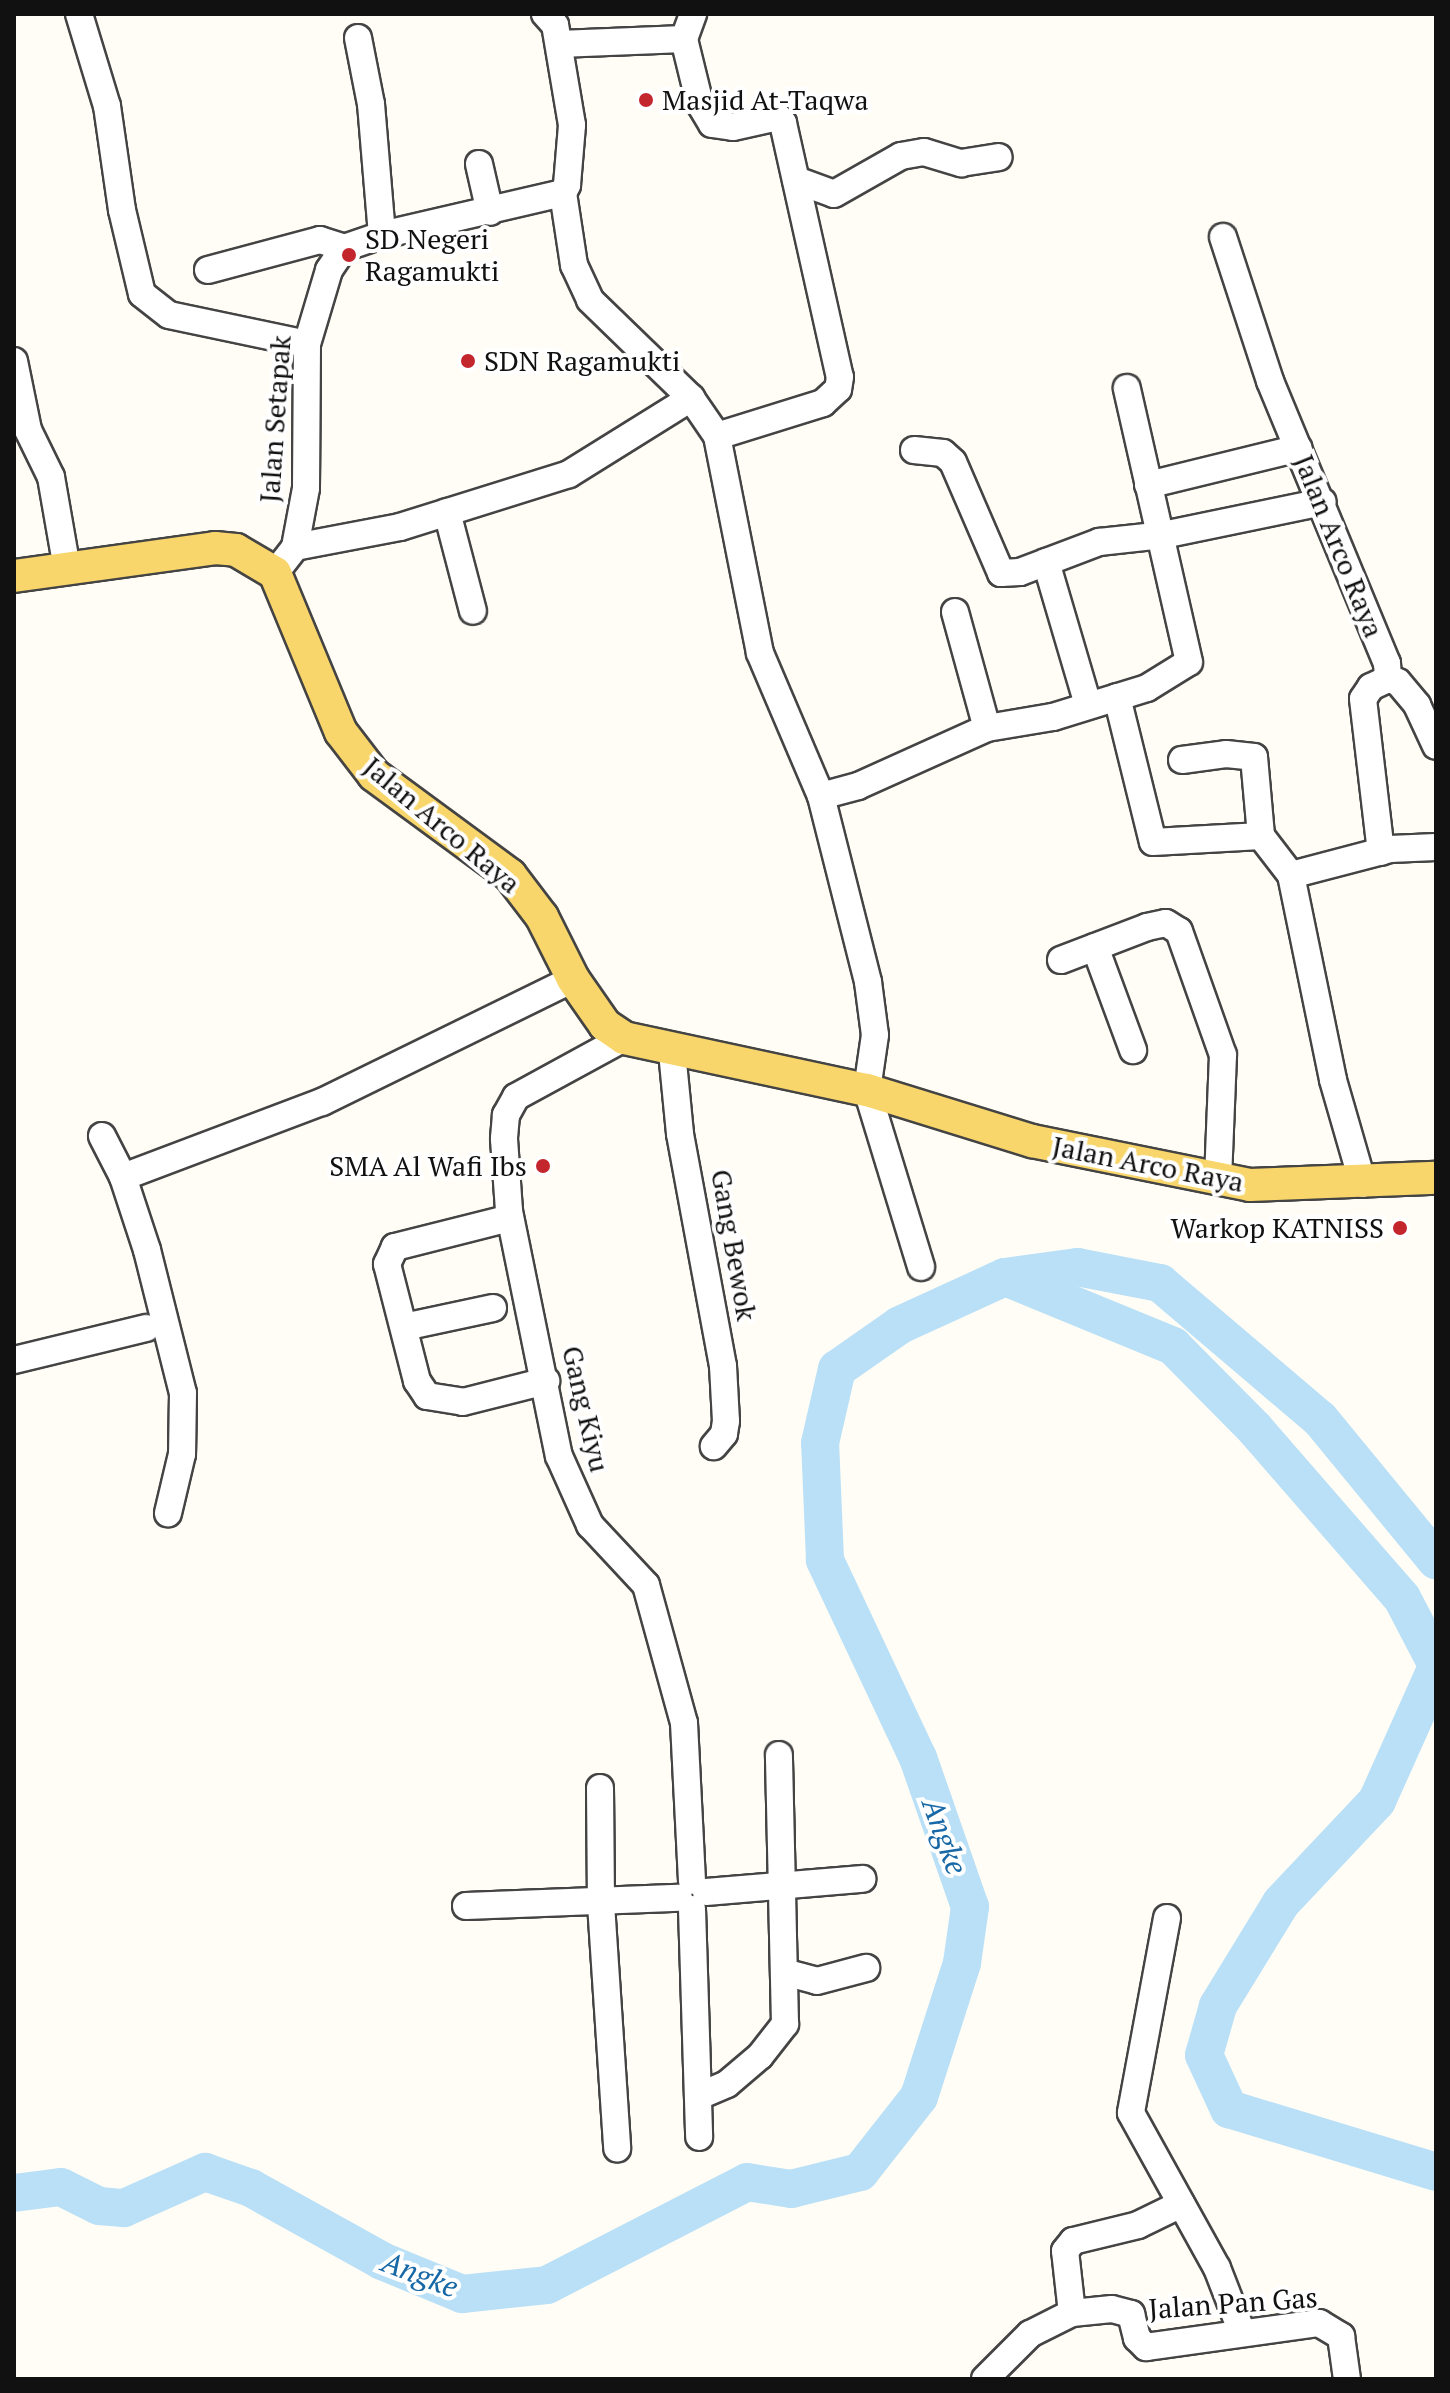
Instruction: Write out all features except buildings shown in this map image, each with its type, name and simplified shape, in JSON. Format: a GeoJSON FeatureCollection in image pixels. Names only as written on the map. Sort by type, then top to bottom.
{"type":"FeatureCollection","features":[{"type":"Feature","properties":{"kind":"main road"},"geometry":{"type":"LineString","coordinates":[[14,576],[215,548],[245,553],[275,573]]}},
{"type":"Feature","properties":{"kind":"main road","name":"Jalan Arco Raya"},"geometry":{"type":"LineString","coordinates":[[275,573],[341,732],[374,775],[510,875],[542,917],[573,979],[605,1025],[624,1038],[672,1052],[867,1090],[1032,1141],[1250,1185],[1363,1184],[1436,1178]]}},
{"type":"Feature","properties":{"kind":"street"},"geometry":{"type":"LineString","coordinates":[[79,14],[107,106],[122,210],[142,294],[169,315],[307,344]]}},
{"type":"Feature","properties":{"kind":"street"},"geometry":{"type":"LineString","coordinates":[[545,14],[555,25],[573,146],[563,193],[574,265],[590,300],[691,398],[717,436],[760,653],[821,796],[874,1013],[867,1090],[921,1267]]}},
{"type":"Feature","properties":{"kind":"street"},"geometry":{"type":"LineString","coordinates":[[693,14],[684,39],[707,117],[712,124],[733,127],[778,117],[796,180],[838,389],[823,403],[717,436]]}},
{"type":"Feature","properties":{"kind":"street"},"geometry":{"type":"LineString","coordinates":[[358,38],[371,104],[382,235]]}},
{"type":"Feature","properties":{"kind":"street"},"geometry":{"type":"LineString","coordinates":[[559,44],[684,39]]}},
{"type":"Feature","properties":{"kind":"street"},"geometry":{"type":"LineString","coordinates":[[796,180],[834,194],[901,156],[924,152],[961,163],[999,157]]}},
{"type":"Feature","properties":{"kind":"street"},"geometry":{"type":"LineString","coordinates":[[479,164],[490,212]]}},
{"type":"Feature","properties":{"kind":"street"},"geometry":{"type":"LineString","coordinates":[[208,270],[320,240],[344,248],[382,235],[563,193]]}},
{"type":"Feature","properties":{"kind":"street","name":"Jalan Arco Raya"},"geometry":{"type":"LineString","coordinates":[[1223,237],[1270,381],[1323,502],[1387,663],[1388,679]]}},
{"type":"Feature","properties":{"kind":"street","name":"Jalan Setapak"},"geometry":{"type":"LineString","coordinates":[[275,573],[295,547],[306,488],[307,344],[326,277],[344,248]]}},
{"type":"Feature","properties":{"kind":"street"},"geometry":{"type":"LineString","coordinates":[[14,361],[28,430],[51,477],[67,569]]}},
{"type":"Feature","properties":{"kind":"street"},"geometry":{"type":"LineString","coordinates":[[821,796],[858,786],[987,728],[1053,717],[1162,682],[1189,662],[1163,535],[1148,485],[1127,388]]}},
{"type":"Feature","properties":{"kind":"street"},"geometry":{"type":"LineString","coordinates":[[295,547],[447,512],[569,474],[691,398]]}},
{"type":"Feature","properties":{"kind":"street"},"geometry":{"type":"LineString","coordinates":[[1148,485],[1299,448]]}},
{"type":"Feature","properties":{"kind":"street"},"geometry":{"type":"LineString","coordinates":[[914,450],[943,453],[953,462],[1001,573],[1046,562],[1099,542],[1163,535],[1323,502]]}},
{"type":"Feature","properties":{"kind":"street"},"geometry":{"type":"LineString","coordinates":[[447,512],[473,611]]}},
{"type":"Feature","properties":{"kind":"street"},"geometry":{"type":"LineString","coordinates":[[1046,562],[1088,705]]}},
{"type":"Feature","properties":{"kind":"street"},"geometry":{"type":"LineString","coordinates":[[955,612],[987,728]]}},
{"type":"Feature","properties":{"kind":"street"},"geometry":{"type":"LineString","coordinates":[[1381,852],[1363,699],[1371,687],[1388,679],[1398,682],[1417,705],[1436,746]]}},
{"type":"Feature","properties":{"kind":"street"},"geometry":{"type":"LineString","coordinates":[[1117,697],[1153,842],[1261,836]]}},
{"type":"Feature","properties":{"kind":"street"},"geometry":{"type":"LineString","coordinates":[[1182,760],[1226,754],[1254,757],[1260,770],[1261,836],[1291,875],[1333,1080],[1363,1184]]}},
{"type":"Feature","properties":{"kind":"street"},"geometry":{"type":"LineString","coordinates":[[1291,875],[1381,852],[1436,847]]}},
{"type":"Feature","properties":{"kind":"street"},"geometry":{"type":"LineString","coordinates":[[1061,960],[1166,923],[1179,931],[1223,1055],[1218,1179]]}},
{"type":"Feature","properties":{"kind":"street"},"geometry":{"type":"LineString","coordinates":[[1095,947],[1133,1050]]}},
{"type":"Feature","properties":{"kind":"street"},"geometry":{"type":"LineString","coordinates":[[123,1177],[322,1102],[573,979]]}},
{"type":"Feature","properties":{"kind":"street","name":"Gang Kiyu"},"geometry":{"type":"LineString","coordinates":[[624,1038],[516,1097],[506,1115],[504,1139],[510,1218],[559,1456],[570,1487],[590,1525],[646,1585],[684,1723],[690,1764],[699,2137]]}},
{"type":"Feature","properties":{"kind":"street","name":"Gang Bewok"},"geometry":{"type":"LineString","coordinates":[[672,1052],[680,1134],[723,1366],[726,1421],[724,1434],[714,1446]]}},
{"type":"Feature","properties":{"kind":"street"},"geometry":{"type":"LineString","coordinates":[[102,1136],[123,1177],[157,1287],[183,1393],[182,1454],[168,1513]]}},
{"type":"Feature","properties":{"kind":"street"},"geometry":{"type":"LineString","coordinates":[[510,1218],[395,1247],[387,1264],[417,1381],[427,1396],[440,1402],[463,1402],[546,1381]]}},
{"type":"Feature","properties":{"kind":"street"},"geometry":{"type":"LineString","coordinates":[[404,1327],[493,1308]]}},
{"type":"Feature","properties":{"kind":"street"},"geometry":{"type":"LineString","coordinates":[[14,1360],[146,1328]]}},
{"type":"Feature","properties":{"kind":"street"},"geometry":{"type":"LineString","coordinates":[[779,1755],[785,2024]]}},
{"type":"Feature","properties":{"kind":"street"},"geometry":{"type":"LineString","coordinates":[[600,1788],[601,1904],[617,2148]]}},
{"type":"Feature","properties":{"kind":"street"},"geometry":{"type":"LineString","coordinates":[[466,1906],[601,1904],[862,1879]]}},
{"type":"Feature","properties":{"kind":"street"},"geometry":{"type":"LineString","coordinates":[[1167,1918],[1131,2113],[1217,2268],[1241,2330]]}},
{"type":"Feature","properties":{"kind":"street"},"geometry":{"type":"LineString","coordinates":[[784,1972],[817,1981],[866,1968]]}},
{"type":"Feature","properties":{"kind":"street"},"geometry":{"type":"LineString","coordinates":[[699,2096],[727,2084],[760,2056],[817,1981]]}},
{"type":"Feature","properties":{"kind":"street"},"geometry":{"type":"LineString","coordinates":[[1072,2313],[1065,2251],[1073,2241],[1138,2225],[1181,2204]]}},
{"type":"Feature","properties":{"kind":"street","name":"Jalan Pan Gas"},"geometry":{"type":"LineString","coordinates":[[985,2379],[1030,2334],[1072,2313],[1125,2311],[1146,2347],[1241,2330],[1319,2323],[1341,2336],[1347,2379]]}},
{"type":"Feature","properties":{"kind":"waterway"},"geometry":{"type":"LineString","coordinates":[[1005,1277],[1077,1267],[1160,1283],[1320,1419],[1436,1560]]}},
{"type":"Feature","properties":{"kind":"waterway","name":"Angke"},"geometry":{"type":"LineString","coordinates":[[14,2193],[61,2187],[99,2206],[124,2208],[205,2172],[251,2188],[382,2261],[462,2294],[547,2285],[747,2182],[791,2189],[860,2172],[919,2097],[962,1963],[970,1907],[918,1758],[825,1560],[820,1443],[837,1369],[900,1325],[1005,1277],[1173,1346],[1255,1429],[1402,1598],[1436,1663]]}},
{"type":"Feature","properties":{"kind":"waterway","name":"Angke"},"geometry":{"type":"LineString","coordinates":[[1436,1669],[1377,1801],[1281,1903],[1218,2006],[1204,2055],[1229,2109],[1436,2172]]}},
{"type":"Feature","properties":{"kind":"place","name":"Masjid At-Taqwa"},"geometry":{"type":"Point","coordinates":[646,100]}},
{"type":"Feature","properties":{"kind":"place","name":"SD Negeri Ragamukti"},"geometry":{"type":"Point","coordinates":[349,255]}},
{"type":"Feature","properties":{"kind":"place","name":"SDN Ragamukti"},"geometry":{"type":"Point","coordinates":[468,361]}},
{"type":"Feature","properties":{"kind":"place","name":"SMA Al Wafi Ibs"},"geometry":{"type":"Point","coordinates":[543,1166]}},
{"type":"Feature","properties":{"kind":"place","name":"Warkop KATNISS"},"geometry":{"type":"Point","coordinates":[1400,1228]}}]}
